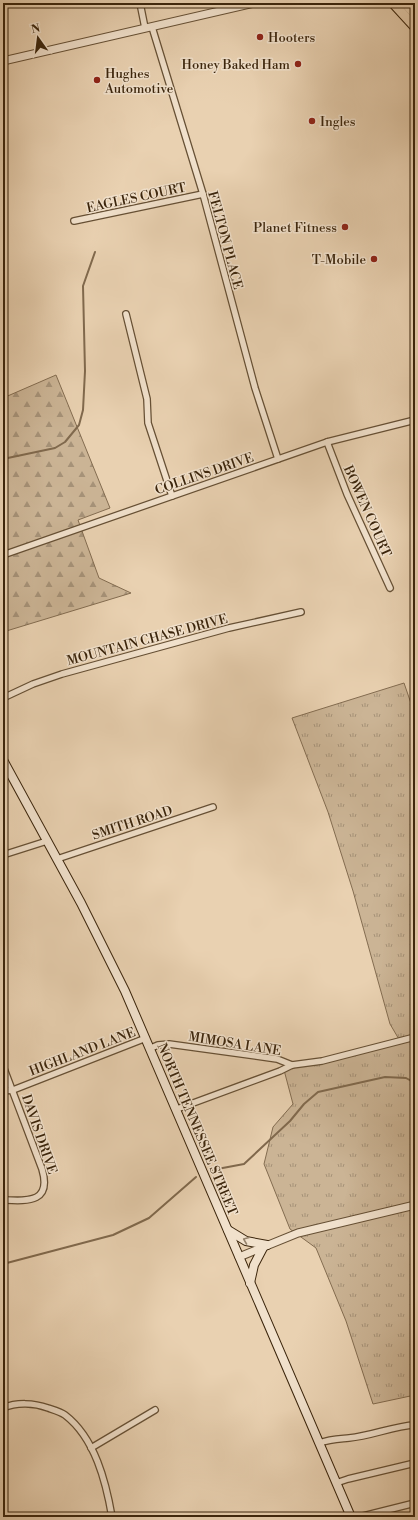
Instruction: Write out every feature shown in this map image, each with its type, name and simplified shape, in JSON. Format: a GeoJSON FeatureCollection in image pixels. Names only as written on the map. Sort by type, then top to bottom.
{"type":"FeatureCollection","features":[{"type":"Feature","properties":{"kind":"main road"},"geometry":{"type":"LineString","coordinates":[[393,3],[415,27]]}},
{"type":"Feature","properties":{"kind":"main road"},"geometry":{"type":"LineString","coordinates":[[405,3],[415,14]]}},
{"type":"Feature","properties":{"kind":"main road","name":"NORTH TENNESSEE STREET"},"geometry":{"type":"LineString","coordinates":[[3,760],[58,859],[102,944],[151,1048],[350,1517]]}},
{"type":"Feature","properties":{"kind":"main road"},"geometry":{"type":"LineString","coordinates":[[228,1230],[246,1241],[265,1246],[254,1265],[250,1284]]}},
{"type":"Feature","properties":{"kind":"street","name":"FELTON PLACE"},"geometry":{"type":"LineString","coordinates":[[140,3],[203,194],[255,388],[278,459]]}},
{"type":"Feature","properties":{"kind":"street"},"geometry":{"type":"LineString","coordinates":[[3,61],[254,3]]}},
{"type":"Feature","properties":{"kind":"street","name":"EAGLES COURT"},"geometry":{"type":"LineString","coordinates":[[74,221],[203,194]]}},
{"type":"Feature","properties":{"kind":"street"},"geometry":{"type":"LineString","coordinates":[[126,314],[147,399],[148,423],[172,496]]}},
{"type":"Feature","properties":{"kind":"street","name":"COLLINS DRIVE"},"geometry":{"type":"LineString","coordinates":[[3,555],[327,442],[415,420]]}},
{"type":"Feature","properties":{"kind":"street","name":"BOWEN COURT"},"geometry":{"type":"LineString","coordinates":[[327,442],[347,494],[390,588]]}},
{"type":"Feature","properties":{"kind":"street","name":"MOUNTAIN CHASE DRIVE"},"geometry":{"type":"LineString","coordinates":[[3,698],[33,684],[62,674],[229,628],[301,612]]}},
{"type":"Feature","properties":{"kind":"street","name":"SMITH ROAD"},"geometry":{"type":"LineString","coordinates":[[58,859],[213,807]]}},
{"type":"Feature","properties":{"kind":"street"},"geometry":{"type":"LineString","coordinates":[[3,855],[47,841]]}},
{"type":"Feature","properties":{"kind":"street","name":"MIMOSA LANE"},"geometry":{"type":"LineString","coordinates":[[177,1108],[280,1071],[292,1065],[322,1061],[415,1037]]}},
{"type":"Feature","properties":{"kind":"street","name":"HIGHLAND LANE"},"geometry":{"type":"LineString","coordinates":[[3,1091],[13,1090],[146,1038]]}},
{"type":"Feature","properties":{"kind":"street","name":"MIMOSA LANE"},"geometry":{"type":"LineString","coordinates":[[151,1048],[158,1045],[169,1044],[277,1059],[292,1065]]}},
{"type":"Feature","properties":{"kind":"street","name":"DAVIS DRIVE"},"geometry":{"type":"LineString","coordinates":[[3,1066],[42,1169],[45,1185],[41,1194],[28,1201],[3,1200]]}},
{"type":"Feature","properties":{"kind":"street"},"geometry":{"type":"LineString","coordinates":[[239,1257],[298,1233],[415,1205]]}},
{"type":"Feature","properties":{"kind":"street"},"geometry":{"type":"LineString","coordinates":[[3,1408],[31,1403],[64,1414],[75,1424],[91,1448],[107,1490],[112,1517]]}},
{"type":"Feature","properties":{"kind":"street"},"geometry":{"type":"LineString","coordinates":[[91,1448],[154,1410]]}},
{"type":"Feature","properties":{"kind":"street"},"geometry":{"type":"LineString","coordinates":[[319,1443],[331,1438],[350,1438],[403,1426],[415,1425]]}},
{"type":"Feature","properties":{"kind":"street"},"geometry":{"type":"LineString","coordinates":[[336,1483],[415,1463]]}},
{"type":"Feature","properties":{"kind":"street"},"geometry":{"type":"LineString","coordinates":[[359,1517],[415,1503]]}},
{"type":"Feature","properties":{"kind":"green space"},"geometry":{"type":"Polygon","coordinates":[[[56,375],[110,508],[78,520],[99,578],[131,593],[3,632],[3,398],[56,375]]]}},
{"type":"Feature","properties":{"kind":"green space"},"geometry":{"type":"Polygon","coordinates":[[[404,683],[415,715],[415,1395],[373,1404],[346,1321],[316,1248],[290,1229],[264,1164],[273,1127],[293,1104],[284,1070],[400,1041],[390,1024],[353,891],[328,812],[292,718],[404,683]]]}},
{"type":"Feature","properties":{"kind":"waterway"},"geometry":{"type":"LineString","coordinates":[[3,459],[55,448],[65,442],[79,425],[83,410],[85,371],[83,286],[95,252]]}},
{"type":"Feature","properties":{"kind":"waterway"},"geometry":{"type":"LineString","coordinates":[[212,1170],[244,1164],[290,1121],[304,1104],[318,1092],[385,1077],[406,1078],[415,1083]]}},
{"type":"Feature","properties":{"kind":"waterway"},"geometry":{"type":"LineString","coordinates":[[3,1264],[113,1235],[149,1218],[196,1177]]}},
{"type":"Feature","properties":{"kind":"place","name":"Hooters"},"geometry":{"type":"Point","coordinates":[260,37]}},
{"type":"Feature","properties":{"kind":"place","name":"Honey Baked Ham"},"geometry":{"type":"Point","coordinates":[298,64]}},
{"type":"Feature","properties":{"kind":"place","name":"Hughes Automotive"},"geometry":{"type":"Point","coordinates":[97,80]}},
{"type":"Feature","properties":{"kind":"place","name":"Ingles"},"geometry":{"type":"Point","coordinates":[312,121]}},
{"type":"Feature","properties":{"kind":"place","name":"Planet Fitness"},"geometry":{"type":"Point","coordinates":[345,227]}},
{"type":"Feature","properties":{"kind":"place","name":"T-Mobile"},"geometry":{"type":"Point","coordinates":[374,259]}}]}
